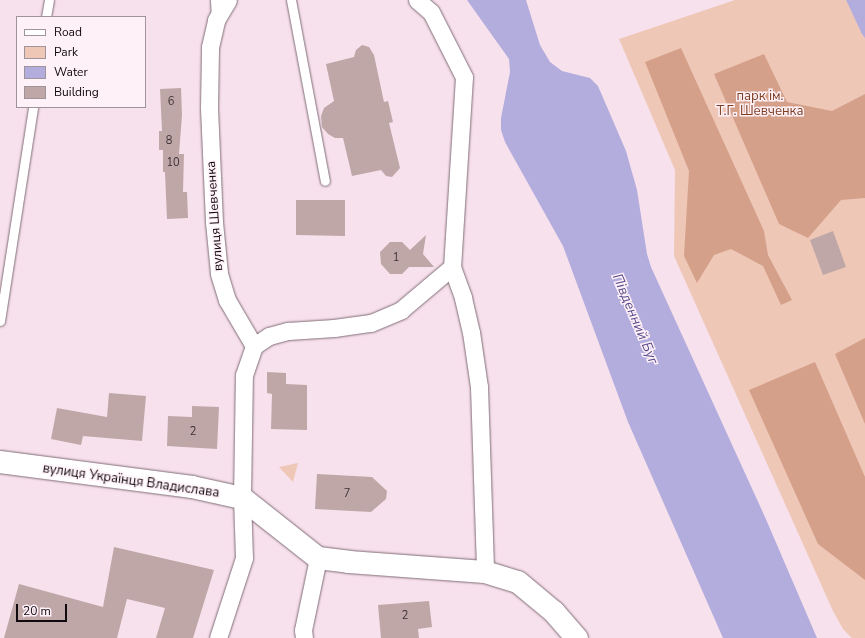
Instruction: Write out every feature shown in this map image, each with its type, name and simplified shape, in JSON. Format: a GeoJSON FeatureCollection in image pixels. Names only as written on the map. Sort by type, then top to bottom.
{"type":"FeatureCollection","features":[{"type":"Feature","properties":{"kind":"main road","name":"вулиця Українця Владислава"},"geometry":{"type":"LineString","coordinates":[[0,462],[192,487],[242,498],[318,558]]}},
{"type":"Feature","properties":{"kind":"main road"},"geometry":{"type":"LineString","coordinates":[[318,558],[349,562],[485,572],[518,582],[554,612],[576,638]]}},
{"type":"Feature","properties":{"kind":"street","name":"вулиця Шевченка"},"geometry":{"type":"LineString","coordinates":[[228,0],[216,20],[210,47],[209,107],[214,222],[219,273],[226,300],[254,346]]}},
{"type":"Feature","properties":{"kind":"street"},"geometry":{"type":"LineString","coordinates":[[417,0],[428,6],[464,77],[452,267],[463,298],[471,332],[479,387],[485,572]]}},
{"type":"Feature","properties":{"kind":"street"},"geometry":{"type":"LineString","coordinates":[[218,638],[244,558],[242,498],[244,375],[254,346],[269,336],[288,331],[334,328],[371,323],[401,310],[452,267]]}},
{"type":"Feature","properties":{"kind":"street"},"geometry":{"type":"LineString","coordinates":[[304,638],[303,630],[318,558]]}},
{"type":"Feature","properties":{"kind":"lane"},"geometry":{"type":"LineString","coordinates":[[46,16],[49,0]]}},
{"type":"Feature","properties":{"kind":"lane"},"geometry":{"type":"LineString","coordinates":[[215,0],[216,20]]}},
{"type":"Feature","properties":{"kind":"lane"},"geometry":{"type":"LineString","coordinates":[[291,0],[325,181]]}},
{"type":"Feature","properties":{"kind":"lane"},"geometry":{"type":"LineString","coordinates":[[0,322],[33,108]]}},
{"type":"Feature","properties":{"kind":"green space","name":"парк ім. Т.Г. Шевченка"},"geometry":{"type":"Polygon","coordinates":[[[735,0],[865,0],[865,638],[852,638],[843,629],[833,611],[674,256],[675,170],[619,39],[735,0]]]}},
{"type":"Feature","properties":{"kind":"green space"},"geometry":{"type":"Polygon","coordinates":[[[681,48],[764,231],[768,255],[792,300],[781,305],[763,266],[731,249],[714,255],[697,283],[684,256],[689,171],[645,62],[681,48]]]}},
{"type":"Feature","properties":{"kind":"green space"},"geometry":{"type":"Polygon","coordinates":[[[764,54],[787,102],[832,111],[865,94],[865,198],[841,200],[808,238],[779,224],[714,74],[764,54]]]}},
{"type":"Feature","properties":{"kind":"green space"},"geometry":{"type":"Polygon","coordinates":[[[865,338],[865,424],[835,354],[865,338]]]}},
{"type":"Feature","properties":{"kind":"green space"},"geometry":{"type":"Polygon","coordinates":[[[815,362],[865,477],[865,580],[818,544],[749,390],[815,362]]]}},
{"type":"Feature","properties":{"kind":"green space"},"geometry":{"type":"Polygon","coordinates":[[[298,463],[293,482],[279,467],[298,463]]]}},
{"type":"Feature","properties":{"kind":"water","name":"Південний Буг"},"geometry":{"type":"Polygon","coordinates":[[[467,0],[526,0],[540,45],[550,62],[562,71],[590,78],[598,86],[626,151],[637,190],[647,254],[651,267],[765,517],[817,638],[723,638],[628,422],[563,246],[505,142],[501,130],[501,118],[510,72],[509,59],[467,0]]]}},
{"type":"Feature","properties":{"kind":"water"},"geometry":{"type":"Polygon","coordinates":[[[846,0],[865,0],[865,38],[862,34],[846,0]]]}},
{"type":"Feature","properties":{"kind":"building"},"geometry":{"type":"Polygon","coordinates":[[[362,45],[369,47],[374,55],[384,102],[388,101],[393,122],[389,123],[400,168],[392,177],[386,176],[381,170],[352,176],[343,138],[335,138],[328,134],[322,127],[321,116],[324,108],[334,101],[326,64],[354,57],[356,50],[362,45]]]}},
{"type":"Feature","properties":{"kind":"building"},"geometry":{"type":"Polygon","coordinates":[[[181,88],[182,115],[179,154],[184,154],[183,192],[187,192],[188,218],[167,219],[165,172],[163,172],[163,150],[159,150],[159,131],[162,131],[160,89],[181,88]]]}},
{"type":"Feature","properties":{"kind":"building"},"geometry":{"type":"Polygon","coordinates":[[[296,200],[345,200],[345,236],[296,235],[296,200]]]}},
{"type":"Feature","properties":{"kind":"building"},"geometry":{"type":"Polygon","coordinates":[[[833,231],[846,267],[823,275],[810,240],[833,231]]]}},
{"type":"Feature","properties":{"kind":"building"},"geometry":{"type":"Polygon","coordinates":[[[426,235],[423,254],[434,267],[409,267],[402,274],[390,274],[381,264],[380,252],[390,242],[402,242],[410,250],[426,235]]]}},
{"type":"Feature","properties":{"kind":"building"},"geometry":{"type":"Polygon","coordinates":[[[267,372],[286,373],[286,384],[307,385],[307,430],[271,429],[272,394],[267,393],[267,372]]]}},
{"type":"Feature","properties":{"kind":"building"},"geometry":{"type":"Polygon","coordinates":[[[109,393],[146,396],[142,441],[83,436],[81,445],[51,439],[57,408],[107,417],[109,393]]]}},
{"type":"Feature","properties":{"kind":"building"},"geometry":{"type":"Polygon","coordinates":[[[192,406],[219,407],[217,449],[167,446],[168,416],[192,417],[192,406]]]}},
{"type":"Feature","properties":{"kind":"building"},"geometry":{"type":"Polygon","coordinates":[[[317,474],[372,477],[387,491],[386,499],[371,512],[315,509],[317,474]]]}},
{"type":"Feature","properties":{"kind":"building"},"geometry":{"type":"Polygon","coordinates":[[[114,547],[214,570],[193,638],[156,638],[165,608],[127,599],[117,638],[4,638],[19,584],[103,607],[114,547]]]}},
{"type":"Feature","properties":{"kind":"building"},"geometry":{"type":"Polygon","coordinates":[[[429,601],[432,627],[418,629],[419,638],[381,638],[378,605],[429,601]]]}}]}
